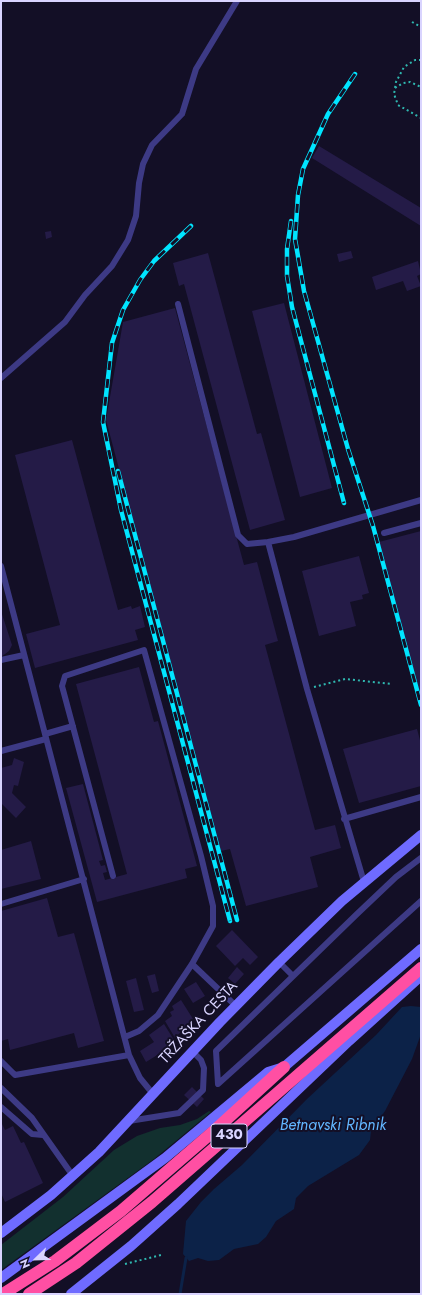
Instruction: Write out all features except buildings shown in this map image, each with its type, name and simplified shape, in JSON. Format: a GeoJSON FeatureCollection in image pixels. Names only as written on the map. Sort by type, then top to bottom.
{"type":"FeatureCollection","features":[{"type":"Feature","properties":{"kind":"highway","name":"430"},"geometry":{"type":"LineString","coordinates":[[29,1294],[76,1263],[152,1202],[421,968]]}},
{"type":"Feature","properties":{"kind":"highway","name":"430"},"geometry":{"type":"LineString","coordinates":[[3,1294],[65,1254],[121,1210],[215,1130],[284,1067]]}},
{"type":"Feature","properties":{"kind":"main road","name":"TRŽAŠKA CESTA"},"geometry":{"type":"LineString","coordinates":[[1,1233],[73,1176],[129,1121],[279,962],[364,882],[421,835]]}},
{"type":"Feature","properties":{"kind":"main road","name":"430"},"geometry":{"type":"LineString","coordinates":[[284,1067],[421,949]]}},
{"type":"Feature","properties":{"kind":"main road"},"geometry":{"type":"LineString","coordinates":[[70,1294],[131,1246],[184,1199],[349,1041],[421,976]]}},
{"type":"Feature","properties":{"kind":"main road"},"geometry":{"type":"LineString","coordinates":[[1,1278],[165,1158],[268,1072],[284,1067]]}},
{"type":"Feature","properties":{"kind":"lane"},"geometry":{"type":"LineString","coordinates":[[1,378],[65,322],[85,295],[112,266],[128,240],[136,216],[140,176],[143,164],[152,145],[182,114],[196,69],[237,1]]}},
{"type":"Feature","properties":{"kind":"lane"},"geometry":{"type":"LineString","coordinates":[[178,304],[238,535],[247,544],[294,537],[421,500]]}},
{"type":"Feature","properties":{"kind":"lane"},"geometry":{"type":"LineString","coordinates":[[384,533],[421,523]]}},
{"type":"Feature","properties":{"kind":"lane"},"geometry":{"type":"LineString","coordinates":[[268,542],[307,689],[344,819],[364,882]]}},
{"type":"Feature","properties":{"kind":"lane"},"geometry":{"type":"LineString","coordinates":[[1,566],[84,878],[129,1055],[140,1078],[153,1094]]}},
{"type":"Feature","properties":{"kind":"lane"},"geometry":{"type":"LineString","coordinates":[[113,876],[62,686],[64,676],[144,650],[214,906],[213,926],[192,964],[158,1015],[139,1031],[125,1037]]}},
{"type":"Feature","properties":{"kind":"lane"},"geometry":{"type":"LineString","coordinates":[[1,660],[24,655]]}},
{"type":"Feature","properties":{"kind":"lane"},"geometry":{"type":"LineString","coordinates":[[1,751],[73,726]]}},
{"type":"Feature","properties":{"kind":"lane"},"geometry":{"type":"LineString","coordinates":[[344,819],[421,797]]}},
{"type":"Feature","properties":{"kind":"lane"},"geometry":{"type":"LineString","coordinates":[[421,858],[396,877],[292,975],[216,1052],[218,1084],[421,901]]}},
{"type":"Feature","properties":{"kind":"lane"},"geometry":{"type":"LineString","coordinates":[[1,904],[84,878]]}},
{"type":"Feature","properties":{"kind":"lane"},"geometry":{"type":"LineString","coordinates":[[279,962],[292,975]]}},
{"type":"Feature","properties":{"kind":"lane"},"geometry":{"type":"LineString","coordinates":[[192,964],[236,1006]]}},
{"type":"Feature","properties":{"kind":"lane"},"geometry":{"type":"LineString","coordinates":[[129,1121],[179,1113],[203,1090],[204,1068],[201,1060],[193,1052]]}},
{"type":"Feature","properties":{"kind":"lane"},"geometry":{"type":"LineString","coordinates":[[1,1061],[14,1075],[129,1055]]}},
{"type":"Feature","properties":{"kind":"lane"},"geometry":{"type":"LineString","coordinates":[[1,1088],[32,1118],[73,1176]]}},
{"type":"Feature","properties":{"kind":"lane"},"geometry":{"type":"LineString","coordinates":[[1,1106],[32,1134],[43,1135]]}},
{"type":"Feature","properties":{"kind":"path"},"geometry":{"type":"LineString","coordinates":[[412,22],[421,27]]}},
{"type":"Feature","properties":{"kind":"path"},"geometry":{"type":"LineString","coordinates":[[421,60],[415,60],[404,66],[394,94],[398,105],[421,118]]}},
{"type":"Feature","properties":{"kind":"path"},"geometry":{"type":"LineString","coordinates":[[395,88],[403,83],[410,82],[421,87]]}},
{"type":"Feature","properties":{"kind":"path"},"geometry":{"type":"LineString","coordinates":[[307,689],[345,679],[392,684]]}},
{"type":"Feature","properties":{"kind":"path"},"geometry":{"type":"LineString","coordinates":[[121,1266],[161,1254]]}},
{"type":"Feature","properties":{"kind":"green space"},"geometry":{"type":"Polygon","coordinates":[[[209,1111],[211,1112],[154,1159],[1,1270],[1,1245],[63,1197],[114,1150],[137,1136],[160,1128],[180,1125],[197,1119],[209,1111]]]}},
{"type":"Feature","properties":{"kind":"water","name":"Betnavski Ribnik"},"geometry":{"type":"Polygon","coordinates":[[[402,1007],[421,1007],[421,1034],[412,1059],[385,1111],[371,1131],[370,1140],[359,1155],[308,1186],[296,1198],[294,1209],[276,1221],[266,1237],[258,1244],[234,1249],[219,1260],[208,1261],[198,1258],[189,1261],[183,1254],[186,1221],[201,1202],[242,1165],[307,1099],[376,1035],[402,1007]]]}},
{"type":"Feature","properties":{"kind":"waterway"},"geometry":{"type":"LineString","coordinates":[[180,1294],[186,1258]]}},
{"type":"Feature","properties":{"kind":"railway"},"geometry":{"type":"LineString","coordinates":[[355,74],[328,114],[303,169],[298,195],[295,239],[304,291],[348,449],[373,526],[421,705]]}},
{"type":"Feature","properties":{"kind":"railway"},"geometry":{"type":"LineString","coordinates":[[291,221],[287,249],[287,276],[292,307],[344,503]]}},
{"type":"Feature","properties":{"kind":"railway"},"geometry":{"type":"LineString","coordinates":[[191,226],[154,261],[140,280],[123,310],[112,343],[103,422],[121,510],[230,921]]}},
{"type":"Feature","properties":{"kind":"railway"},"geometry":{"type":"LineString","coordinates":[[118,471],[237,920]]}}]}
